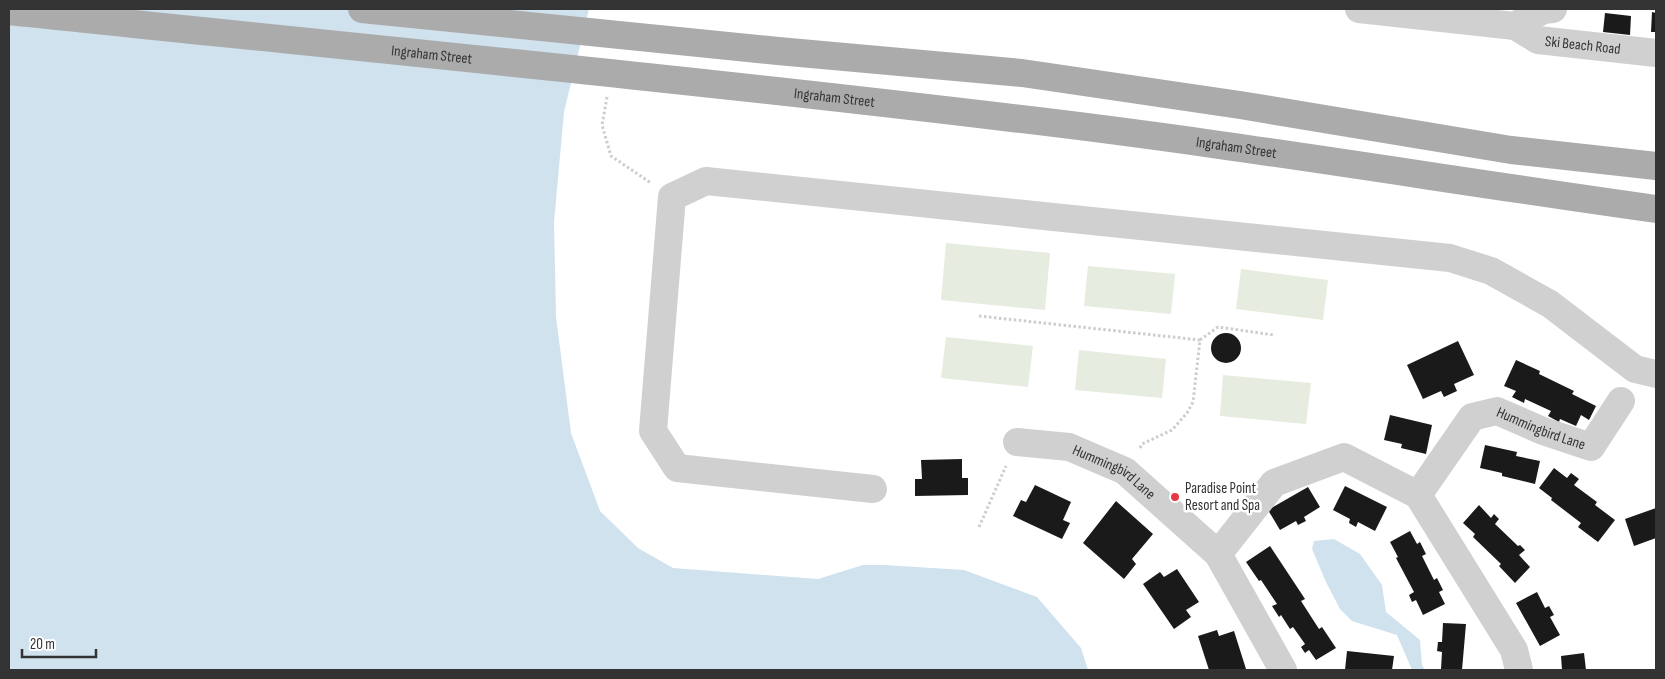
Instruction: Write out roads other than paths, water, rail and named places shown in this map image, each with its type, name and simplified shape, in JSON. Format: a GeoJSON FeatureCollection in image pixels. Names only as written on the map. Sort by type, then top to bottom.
{"type":"FeatureCollection","features":[{"type":"Feature","properties":{"kind":"main road"},"geometry":{"type":"LineString","coordinates":[[362,9],[1022,73],[1240,105],[1511,150],[1656,166]]}},
{"type":"Feature","properties":{"kind":"main road","name":"Ingraham Street"},"geometry":{"type":"LineString","coordinates":[[9,11],[1012,118],[1225,145],[1656,209]]}},
{"type":"Feature","properties":{"kind":"street"},"geometry":{"type":"LineString","coordinates":[[1359,9],[1515,26],[1543,10],[1553,9]]}},
{"type":"Feature","properties":{"kind":"street","name":"Ski Beach Road"},"geometry":{"type":"LineString","coordinates":[[1515,26],[1538,40],[1656,53]]}},
{"type":"Feature","properties":{"kind":"street"},"geometry":{"type":"LineString","coordinates":[[873,489],[677,468],[653,431],[672,198],[706,181],[1450,258],[1491,271],[1550,304],[1635,369],[1656,374]]}},
{"type":"Feature","properties":{"kind":"street","name":"Hummingbird Lane"},"geometry":{"type":"LineString","coordinates":[[1418,495],[1472,417],[1497,411],[1542,431],[1591,447],[1621,400]]}},
{"type":"Feature","properties":{"kind":"street","name":"Hummingbird Lane"},"geometry":{"type":"LineString","coordinates":[[1017,442],[1069,447],[1125,471],[1218,554],[1283,670]]}},
{"type":"Feature","properties":{"kind":"street"},"geometry":{"type":"LineString","coordinates":[[1218,554],[1274,483],[1344,457],[1418,495],[1514,650],[1519,670]]}},
{"type":"Feature","properties":{"kind":"water"},"geometry":{"type":"Polygon","coordinates":[[[9,9],[589,9],[564,112],[554,222],[556,317],[571,433],[600,511],[638,548],[673,568],[818,579],[863,565],[964,570],[1037,597],[1081,648],[1088,670],[9,670],[9,9]]]}},
{"type":"Feature","properties":{"kind":"water"},"geometry":{"type":"Polygon","coordinates":[[[1334,539],[1360,554],[1382,585],[1386,612],[1420,640],[1422,665],[1425,670],[1412,670],[1397,635],[1352,621],[1340,609],[1312,549],[1314,541],[1334,539]]]}},
{"type":"Feature","properties":{"kind":"place","name":"Paradise Point Resort and Spa"},"geometry":{"type":"Point","coordinates":[1175,497]}}]}
